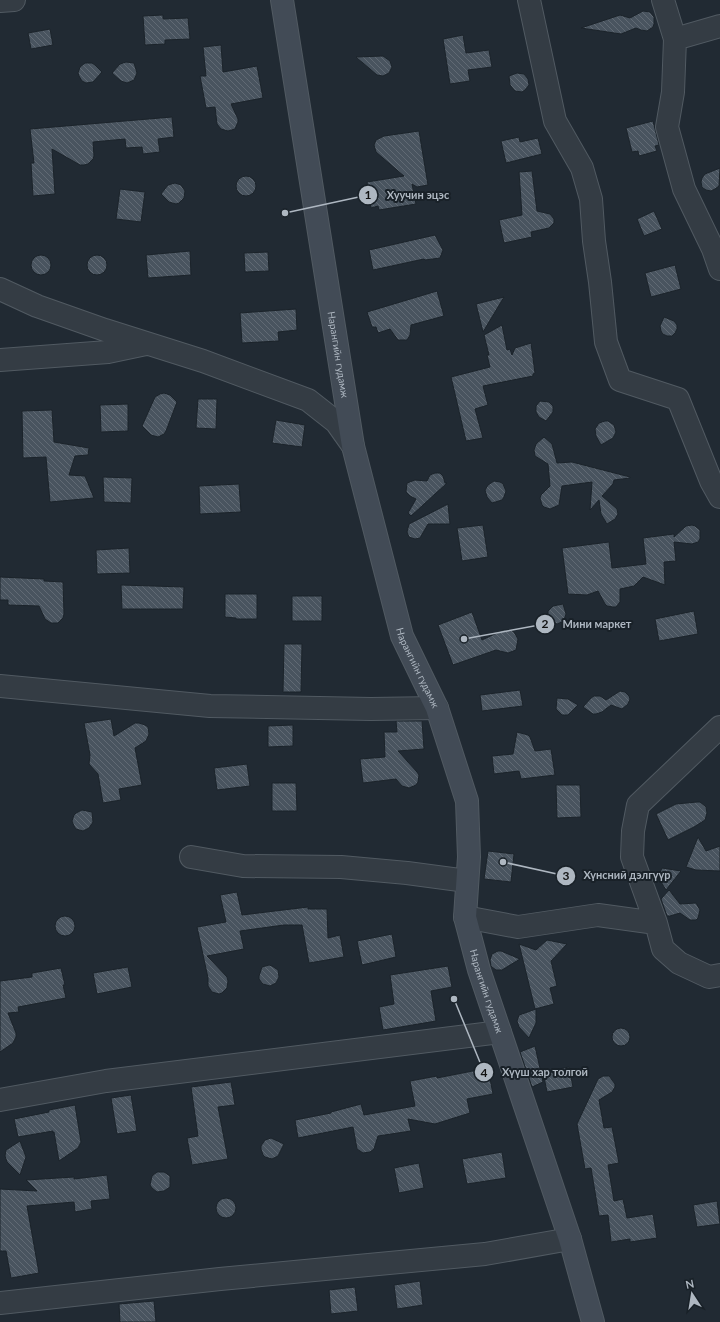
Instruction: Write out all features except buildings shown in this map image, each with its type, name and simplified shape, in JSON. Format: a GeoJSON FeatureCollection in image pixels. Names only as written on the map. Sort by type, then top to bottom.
{"type":"FeatureCollection","features":[{"type":"Feature","properties":{"kind":"main road","name":"Нарангийн гудамж"},"geometry":{"type":"LineString","coordinates":[[282,0],[353,446],[402,636],[437,708],[467,801],[469,857],[465,917],[479,970],[570,1240],[593,1322]]}},
{"type":"Feature","properties":{"kind":"street"},"geometry":{"type":"LineString","coordinates":[[0,1],[14,0]]}},
{"type":"Feature","properties":{"kind":"street"},"geometry":{"type":"LineString","coordinates":[[529,0],[555,121],[582,168],[591,199],[594,241],[606,342],[620,380],[678,399],[711,481],[720,497]]}},
{"type":"Feature","properties":{"kind":"street"},"geometry":{"type":"LineString","coordinates":[[663,0],[675,39],[673,92],[667,127],[684,189],[718,255]]}},
{"type":"Feature","properties":{"kind":"street"},"geometry":{"type":"LineString","coordinates":[[675,39],[720,26]]}},
{"type":"Feature","properties":{"kind":"street"},"geometry":{"type":"LineString","coordinates":[[0,289],[37,306],[104,330],[203,361],[308,400],[336,422],[353,446]]}},
{"type":"Feature","properties":{"kind":"street"},"geometry":{"type":"LineString","coordinates":[[0,360],[108,352],[147,343]]}},
{"type":"Feature","properties":{"kind":"street"},"geometry":{"type":"LineString","coordinates":[[0,686],[210,706],[371,709],[437,708]]}},
{"type":"Feature","properties":{"kind":"street"},"geometry":{"type":"LineString","coordinates":[[720,727],[638,805],[632,857],[656,923],[663,949],[679,963],[709,977],[720,975]]}},
{"type":"Feature","properties":{"kind":"street"},"geometry":{"type":"LineString","coordinates":[[191,857],[243,866],[341,867],[467,881]]}},
{"type":"Feature","properties":{"kind":"street"},"geometry":{"type":"LineString","coordinates":[[465,917],[518,927],[598,915],[656,923]]}},
{"type":"Feature","properties":{"kind":"street"},"geometry":{"type":"LineString","coordinates":[[0,1100],[106,1081],[500,1032]]}},
{"type":"Feature","properties":{"kind":"street"},"geometry":{"type":"LineString","coordinates":[[0,1303],[220,1279],[485,1254],[570,1240]]}},
{"type":"Feature","properties":{"kind":"place","name":"Хуучин эцэс"},"geometry":{"type":"Point","coordinates":[285,213]}},
{"type":"Feature","properties":{"kind":"place","name":"Мини маркет"},"geometry":{"type":"Point","coordinates":[464,639]}},
{"type":"Feature","properties":{"kind":"place","name":"Хүнсний дэлгүүр"},"geometry":{"type":"Point","coordinates":[503,862]}},
{"type":"Feature","properties":{"kind":"place","name":"Хүүш хар толгой"},"geometry":{"type":"Point","coordinates":[454,999]}}]}
